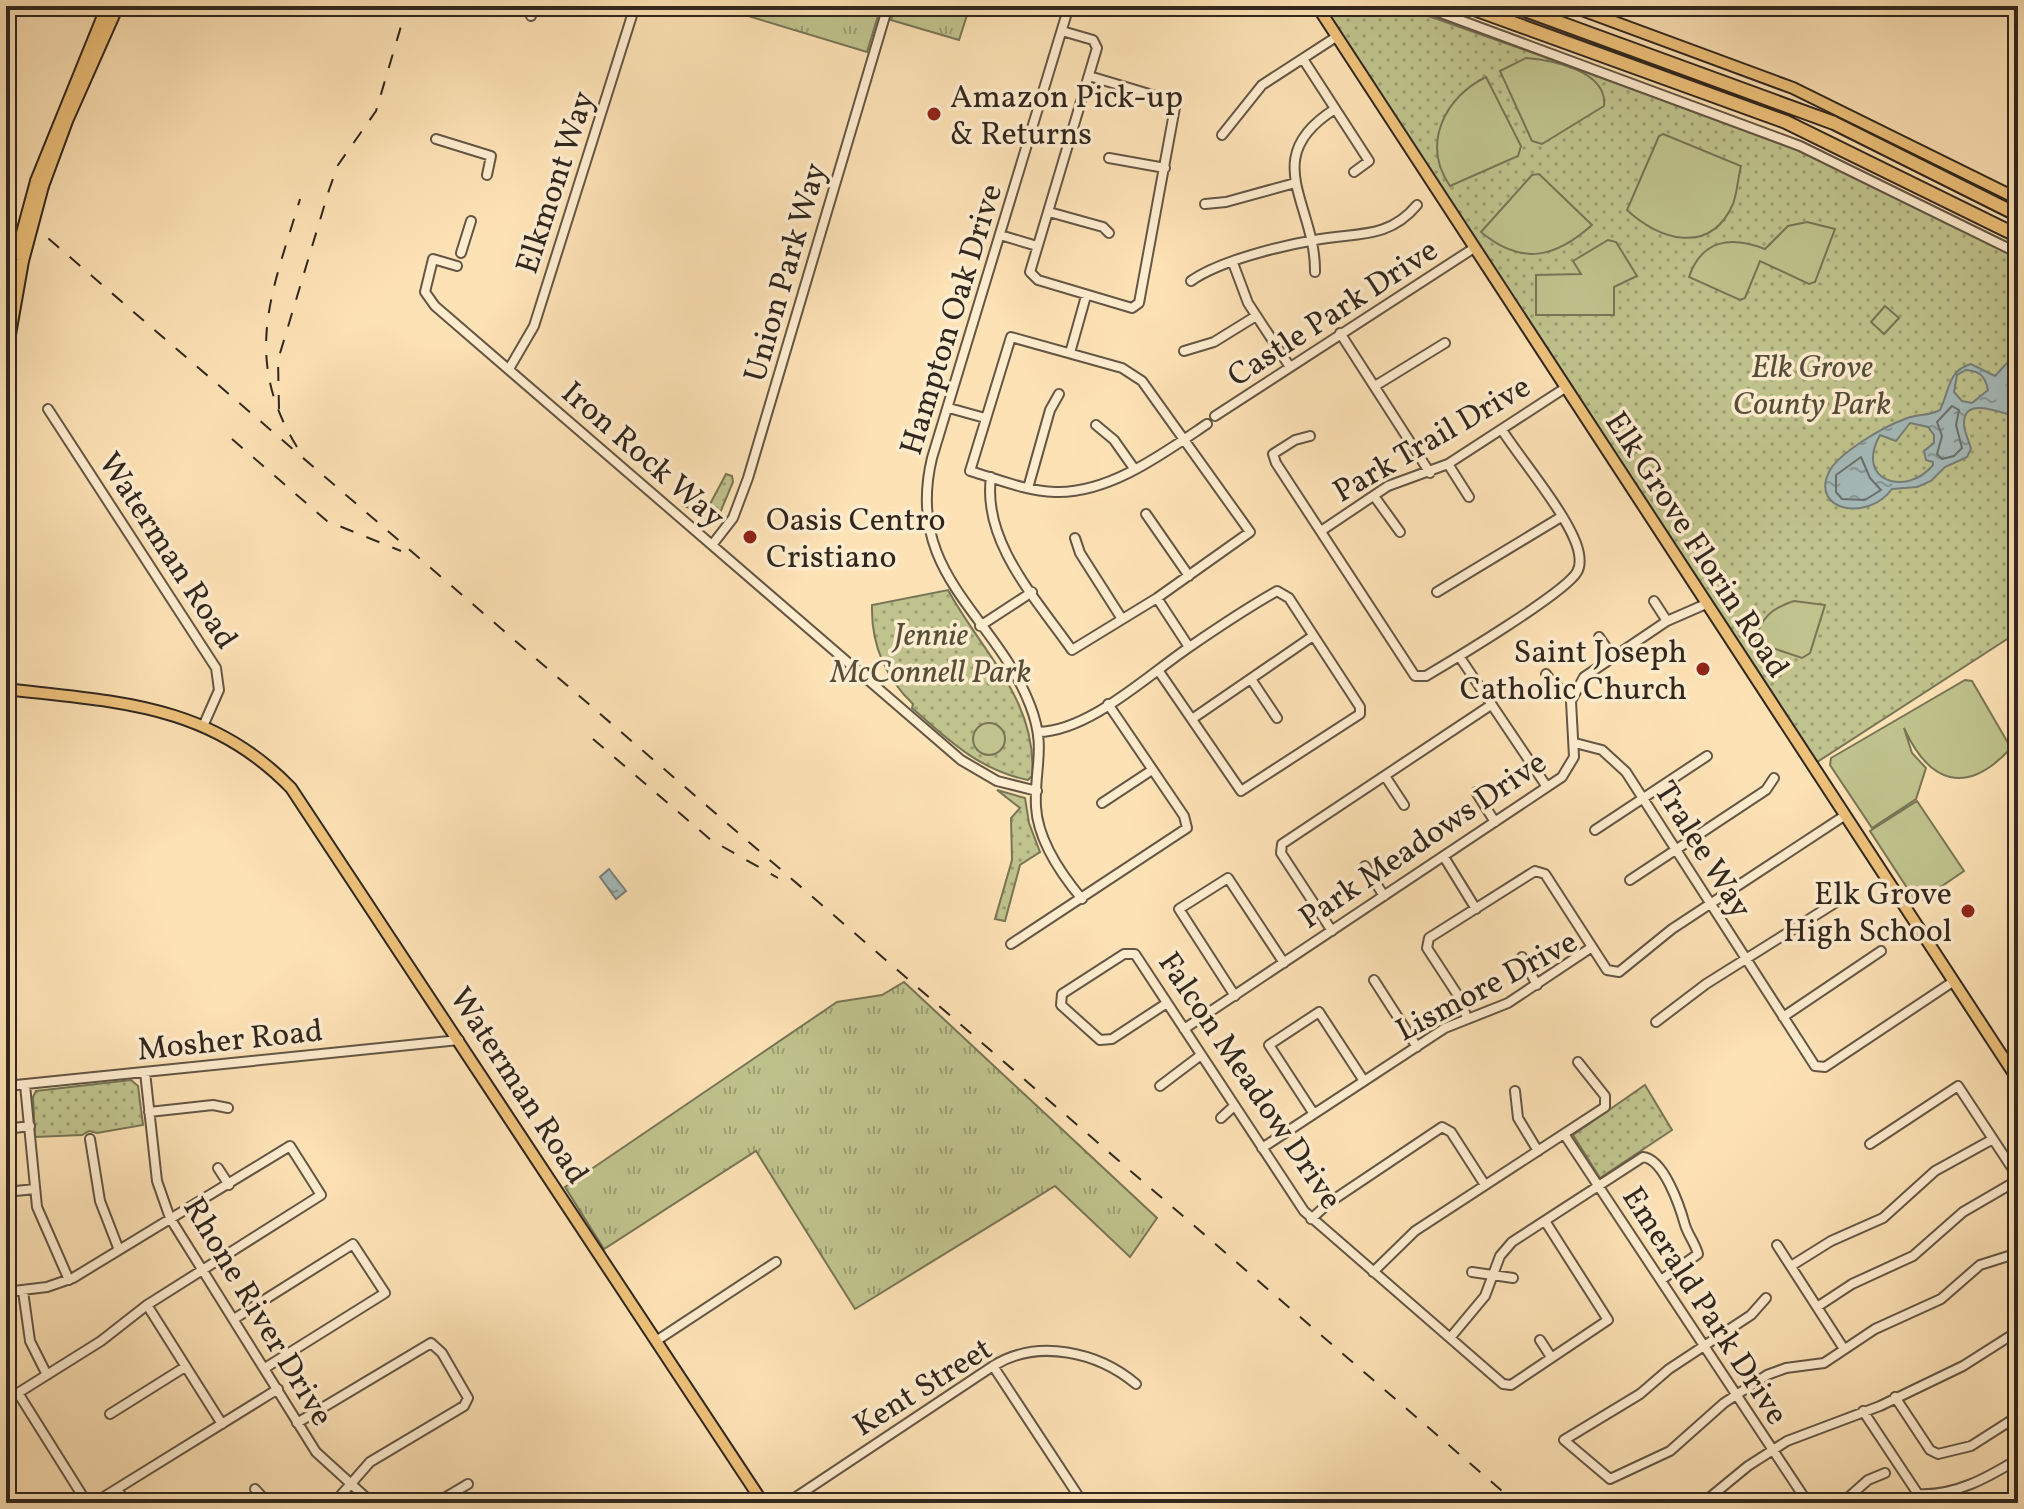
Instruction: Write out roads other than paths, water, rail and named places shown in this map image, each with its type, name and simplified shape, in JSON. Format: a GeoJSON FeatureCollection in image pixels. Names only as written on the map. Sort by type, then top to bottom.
{"type":"FeatureCollection","features":[{"type":"Feature","properties":{"kind":"highway"},"geometry":{"type":"LineString","coordinates":[[1466,6],[1786,122],[2018,236]]}},
{"type":"Feature","properties":{"kind":"highway"},"geometry":{"type":"LineString","coordinates":[[1514,6],[1834,123],[2018,215]]}},
{"type":"Feature","properties":{"kind":"main road"},"geometry":{"type":"LineString","coordinates":[[6,304],[39,184],[107,6]]}},
{"type":"Feature","properties":{"kind":"main road"},"geometry":{"type":"LineString","coordinates":[[39,184],[118,6]]}},
{"type":"Feature","properties":{"kind":"main road","name":"Elk Grove Florin Road"},"geometry":{"type":"LineString","coordinates":[[1316,6],[2018,1080]]}},
{"type":"Feature","properties":{"kind":"main road"},"geometry":{"type":"LineString","coordinates":[[1571,6],[1793,88],[2018,199]]}},
{"type":"Feature","properties":{"kind":"main road"},"geometry":{"type":"LineString","coordinates":[[6,384],[20,258]]}},
{"type":"Feature","properties":{"kind":"main road","name":"Waterman Road"},"geometry":{"type":"LineString","coordinates":[[6,689],[125,703],[204,724],[251,751],[291,788],[763,1503]]}},
{"type":"Feature","properties":{"kind":"street"},"geometry":{"type":"LineString","coordinates":[[531,16],[534,6]]}},
{"type":"Feature","properties":{"kind":"street","name":"Elkmont Way"},"geometry":{"type":"LineString","coordinates":[[509,369],[534,326],[635,6]]}},
{"type":"Feature","properties":{"kind":"street","name":"Union Park Way"},"geometry":{"type":"LineString","coordinates":[[712,545],[733,518],[748,478],[888,6]]}},
{"type":"Feature","properties":{"kind":"street","name":"Hampton Oak Drive"},"geometry":{"type":"LineString","coordinates":[[1069,6],[928,473],[927,518],[943,568],[1020,684],[1038,732],[1041,762],[1037,815],[1043,837],[1082,899]]}},
{"type":"Feature","properties":{"kind":"street"},"geometry":{"type":"LineString","coordinates":[[1422,6],[1791,142],[2018,253]]}},
{"type":"Feature","properties":{"kind":"street"},"geometry":{"type":"LineString","coordinates":[[1062,31],[1093,40],[1097,48],[1030,272],[1038,280],[1132,308],[1139,303],[1176,102],[1089,76]]}},
{"type":"Feature","properties":{"kind":"street"},"geometry":{"type":"LineString","coordinates":[[1222,135],[1238,119],[1258,89],[1336,37]]}},
{"type":"Feature","properties":{"kind":"street"},"geometry":{"type":"LineString","coordinates":[[1303,59],[1369,161],[1354,172]]}},
{"type":"Feature","properties":{"kind":"street"},"geometry":{"type":"LineString","coordinates":[[1315,272],[1312,240],[1295,183],[1293,164],[1301,139],[1313,124],[1335,109]]}},
{"type":"Feature","properties":{"kind":"street"},"geometry":{"type":"LineString","coordinates":[[436,139],[491,156],[487,175]]}},
{"type":"Feature","properties":{"kind":"street"},"geometry":{"type":"LineString","coordinates":[[1109,158],[1165,168]]}},
{"type":"Feature","properties":{"kind":"street"},"geometry":{"type":"LineString","coordinates":[[1205,204],[1221,204],[1295,183]]}},
{"type":"Feature","properties":{"kind":"street"},"geometry":{"type":"LineString","coordinates":[[1191,281],[1208,270],[1312,240],[1380,232],[1405,218],[1417,205]]}},
{"type":"Feature","properties":{"kind":"street"},"geometry":{"type":"LineString","coordinates":[[1049,212],[1103,227],[1109,233]]}},
{"type":"Feature","properties":{"kind":"street"},"geometry":{"type":"LineString","coordinates":[[461,253],[471,221]]}},
{"type":"Feature","properties":{"kind":"street"},"geometry":{"type":"LineString","coordinates":[[1000,235],[1037,246]]}},
{"type":"Feature","properties":{"kind":"street","name":"Castle Park Drive"},"geometry":{"type":"LineString","coordinates":[[1215,416],[1474,248]]}},
{"type":"Feature","properties":{"kind":"street","name":"Iron Rock Way"},"geometry":{"type":"LineString","coordinates":[[457,266],[433,259],[425,292],[435,306],[961,760],[997,781],[1037,791]]}},
{"type":"Feature","properties":{"kind":"street"},"geometry":{"type":"LineString","coordinates":[[1233,263],[1240,286],[1256,316],[1290,367]]}},
{"type":"Feature","properties":{"kind":"street"},"geometry":{"type":"LineString","coordinates":[[1070,353],[1086,296]]}},
{"type":"Feature","properties":{"kind":"street"},"geometry":{"type":"LineString","coordinates":[[1184,351],[1214,342],[1256,316]]}},
{"type":"Feature","properties":{"kind":"street"},"geometry":{"type":"LineString","coordinates":[[1340,333],[1430,473]]}},
{"type":"Feature","properties":{"kind":"street"},"geometry":{"type":"LineString","coordinates":[[991,477],[989,504],[993,525],[1032,592],[1072,650],[1157,598],[1250,532],[1184,439],[1157,397],[1136,376],[1011,337],[970,471],[991,477],[1028,488],[1080,490],[1105,483],[1184,439],[1207,424]]}},
{"type":"Feature","properties":{"kind":"street"},"geometry":{"type":"LineString","coordinates":[[1375,386],[1445,343]]}},
{"type":"Feature","properties":{"kind":"street","name":"Park Trail Drive"},"geometry":{"type":"LineString","coordinates":[[1321,531],[1393,484],[1448,464],[1565,388]]}},
{"type":"Feature","properties":{"kind":"street"},"geometry":{"type":"LineString","coordinates":[[1028,488],[1052,404],[1059,394]]}},
{"type":"Feature","properties":{"kind":"street"},"geometry":{"type":"LineString","coordinates":[[949,408],[985,418]]}},
{"type":"Feature","properties":{"kind":"street","name":"Waterman Road"},"geometry":{"type":"LineString","coordinates":[[48,409],[216,668],[219,690],[204,724]]}},
{"type":"Feature","properties":{"kind":"street"},"geometry":{"type":"LineString","coordinates":[[1096,425],[1114,440],[1133,467]]}},
{"type":"Feature","properties":{"kind":"street"},"geometry":{"type":"LineString","coordinates":[[1310,436],[1295,440],[1273,454],[1415,676],[1426,676],[1576,574],[1579,552],[1561,517],[1502,430]]}},
{"type":"Feature","properties":{"kind":"street"},"geometry":{"type":"LineString","coordinates":[[1448,464],[1469,497]]}},
{"type":"Feature","properties":{"kind":"street"},"geometry":{"type":"LineString","coordinates":[[1374,496],[1400,532]]}},
{"type":"Feature","properties":{"kind":"street"},"geometry":{"type":"LineString","coordinates":[[1146,514],[1189,576]]}},
{"type":"Feature","properties":{"kind":"street"},"geometry":{"type":"LineString","coordinates":[[1437,592],[1561,517]]}},
{"type":"Feature","properties":{"kind":"street"},"geometry":{"type":"LineString","coordinates":[[1075,538],[1083,558],[1122,619]]}},
{"type":"Feature","properties":{"kind":"street"},"geometry":{"type":"LineString","coordinates":[[1038,732],[1072,725],[1108,704],[1189,647],[1277,591],[1287,595],[1360,707],[1356,720],[1241,791],[1158,670]]}},
{"type":"Feature","properties":{"kind":"street"},"geometry":{"type":"LineString","coordinates":[[980,626],[1032,592]]}},
{"type":"Feature","properties":{"kind":"street"},"geometry":{"type":"LineString","coordinates":[[1157,598],[1189,647]]}},
{"type":"Feature","properties":{"kind":"street"},"geometry":{"type":"LineString","coordinates":[[1654,601],[1667,621]]}},
{"type":"Feature","properties":{"kind":"street"},"geometry":{"type":"LineString","coordinates":[[1546,674],[1554,685],[1573,696],[1584,677],[1667,621],[1706,604]]}},
{"type":"Feature","properties":{"kind":"street"},"geometry":{"type":"LineString","coordinates":[[1192,719],[1313,636]]}},
{"type":"Feature","properties":{"kind":"street"},"geometry":{"type":"LineString","coordinates":[[1599,637],[1613,657]]}},
{"type":"Feature","properties":{"kind":"street"},"geometry":{"type":"LineString","coordinates":[[1459,656],[1547,787]]}},
{"type":"Feature","properties":{"kind":"street"},"geometry":{"type":"LineString","coordinates":[[1251,679],[1277,718]]}},
{"type":"Feature","properties":{"kind":"street","name":"Park Meadows Drive"},"geometry":{"type":"LineString","coordinates":[[1184,1029],[1444,857],[1566,772],[1574,757],[1570,713],[1573,696]]}},
{"type":"Feature","properties":{"kind":"street"},"geometry":{"type":"LineString","coordinates":[[1011,944],[1187,828],[1187,821],[1108,704]]}},
{"type":"Feature","properties":{"kind":"street"},"geometry":{"type":"LineString","coordinates":[[1332,931],[1281,853],[1282,844],[1491,705]]}},
{"type":"Feature","properties":{"kind":"street","name":"Tralee Way"},"geometry":{"type":"LineString","coordinates":[[1575,743],[1611,756],[1643,798],[1815,1066],[1825,1067],[1954,981]]}},
{"type":"Feature","properties":{"kind":"street"},"geometry":{"type":"LineString","coordinates":[[1595,830],[1707,756]]}},
{"type":"Feature","properties":{"kind":"street"},"geometry":{"type":"LineString","coordinates":[[1102,803],[1152,770]]}},
{"type":"Feature","properties":{"kind":"street"},"geometry":{"type":"LineString","coordinates":[[1385,776],[1404,805]]}},
{"type":"Feature","properties":{"kind":"street"},"geometry":{"type":"LineString","coordinates":[[1630,880],[1766,790],[1774,778]]}},
{"type":"Feature","properties":{"kind":"street"},"geometry":{"type":"LineString","coordinates":[[1476,792],[1495,822]]}},
{"type":"Feature","properties":{"kind":"street","name":"Lismore Drive"},"geometry":{"type":"LineString","coordinates":[[1262,1148],[1417,1047],[1467,1018],[1497,1009],[1592,947],[1607,970],[1619,972],[1667,932],[1844,816]]}},
{"type":"Feature","properties":{"kind":"street"},"geometry":{"type":"LineString","coordinates":[[1444,857],[1476,909]]}},
{"type":"Feature","properties":{"kind":"street"},"geometry":{"type":"LineString","coordinates":[[1365,866],[1384,896]]}},
{"type":"Feature","properties":{"kind":"street"},"geometry":{"type":"LineString","coordinates":[[1467,1018],[1459,997],[1427,948],[1429,938],[1535,871],[1545,874],[1592,947]]}},
{"type":"Feature","properties":{"kind":"street"},"geometry":{"type":"LineString","coordinates":[[1235,996],[1179,909],[1228,878],[1284,963]]}},
{"type":"Feature","properties":{"kind":"street"},"geometry":{"type":"LineString","coordinates":[[1656,1022],[1745,959],[1846,896]]}},
{"type":"Feature","properties":{"kind":"street"},"geometry":{"type":"LineString","coordinates":[[1783,1017],[1881,951]]}},
{"type":"Feature","properties":{"kind":"street","name":"Falcon Meadow Drive"},"geometry":{"type":"LineString","coordinates":[[1167,1003],[1112,1039],[1100,1040],[1061,1005],[1062,994],[1124,954],[1135,954],[1311,1219],[1503,1384],[1511,1385],[1608,1320],[1545,1221]]}},
{"type":"Feature","properties":{"kind":"street"},"geometry":{"type":"LineString","coordinates":[[1522,957],[1537,985]]}},
{"type":"Feature","properties":{"kind":"street"},"geometry":{"type":"LineString","coordinates":[[1374,980],[1417,1047]]}},
{"type":"Feature","properties":{"kind":"street"},"geometry":{"type":"LineString","coordinates":[[1314,1114],[1269,1045],[1281,1036],[1319,1012],[1364,1081]]}},
{"type":"Feature","properties":{"kind":"street","name":"Mosher Road"},"geometry":{"type":"LineString","coordinates":[[6,1086],[459,1040]]}},
{"type":"Feature","properties":{"kind":"street"},"geometry":{"type":"LineString","coordinates":[[1160,1086],[1201,1055]]}},
{"type":"Feature","properties":{"kind":"street"},"geometry":{"type":"LineString","coordinates":[[1373,1272],[1406,1238],[1605,1107],[1605,1096],[1578,1062]]}},
{"type":"Feature","properties":{"kind":"street","name":"Rhone River Drive"},"geometry":{"type":"LineString","coordinates":[[145,1072],[157,1181],[170,1218],[316,1452],[372,1503]]}},
{"type":"Feature","properties":{"kind":"street"},"geometry":{"type":"LineString","coordinates":[[25,1085],[41,1220],[69,1280]]}},
{"type":"Feature","properties":{"kind":"street"},"geometry":{"type":"LineString","coordinates":[[1817,1307],[1852,1284],[1913,1256],[1963,1212],[2018,1178],[1958,1086],[1870,1144]]}},
{"type":"Feature","properties":{"kind":"street"},"geometry":{"type":"LineString","coordinates":[[1515,1091],[1518,1118],[1538,1151]]}},
{"type":"Feature","properties":{"kind":"street"},"geometry":{"type":"LineString","coordinates":[[149,1112],[213,1105],[228,1108]]}},
{"type":"Feature","properties":{"kind":"street"},"geometry":{"type":"LineString","coordinates":[[1221,1118],[1234,1106]]}},
{"type":"Feature","properties":{"kind":"street"},"geometry":{"type":"LineString","coordinates":[[6,1129],[30,1126]]}},
{"type":"Feature","properties":{"kind":"street"},"geometry":{"type":"LineString","coordinates":[[1311,1219],[1330,1202],[1442,1127],[1451,1132],[1485,1185]]}},
{"type":"Feature","properties":{"kind":"street","name":"Emerald Park Drive"},"geometry":{"type":"LineString","coordinates":[[1564,1134],[1808,1503]]}},
{"type":"Feature","properties":{"kind":"street"},"geometry":{"type":"LineString","coordinates":[[90,1139],[100,1201],[119,1250]]}},
{"type":"Feature","properties":{"kind":"street"},"geometry":{"type":"LineString","coordinates":[[1791,1266],[1831,1241],[1883,1218],[1935,1171],[1993,1139]]}},
{"type":"Feature","properties":{"kind":"street"},"geometry":{"type":"LineString","coordinates":[[6,1292],[69,1280],[290,1146],[321,1195],[147,1305],[113,1333],[18,1393],[87,1503]]}},
{"type":"Feature","properties":{"kind":"street"},"geometry":{"type":"LineString","coordinates":[[1450,1338],[1485,1296],[1507,1246],[1645,1157],[1653,1161],[1678,1198],[1685,1226],[1698,1254],[1661,1280]]}},
{"type":"Feature","properties":{"kind":"street"},"geometry":{"type":"LineString","coordinates":[[218,1168],[229,1185]]}},
{"type":"Feature","properties":{"kind":"street"},"geometry":{"type":"LineString","coordinates":[[6,1192],[35,1189]]}},
{"type":"Feature","properties":{"kind":"street"},"geometry":{"type":"LineString","coordinates":[[234,1319],[353,1244],[385,1293],[265,1368]]}},
{"type":"Feature","properties":{"kind":"street"},"geometry":{"type":"LineString","coordinates":[[1777,1245],[1844,1349]]}},
{"type":"Feature","properties":{"kind":"street"},"geometry":{"type":"LineString","coordinates":[[1766,1298],[1751,1315],[1640,1394],[1564,1440],[1610,1479],[1670,1451],[1736,1394],[1773,1372],[1819,1365],[1887,1323],[1929,1306],[1980,1265],[2018,1253]]}},
{"type":"Feature","properties":{"kind":"street"},"geometry":{"type":"LineString","coordinates":[[656,1341],[776,1262]]}},
{"type":"Feature","properties":{"kind":"street"},"geometry":{"type":"LineString","coordinates":[[1472,1272],[1513,1278]]}},
{"type":"Feature","properties":{"kind":"street"},"geometry":{"type":"LineString","coordinates":[[23,1291],[32,1350],[47,1375]]}},
{"type":"Feature","properties":{"kind":"street"},"geometry":{"type":"LineString","coordinates":[[147,1305],[222,1424]]}},
{"type":"Feature","properties":{"kind":"street"},"geometry":{"type":"LineString","coordinates":[[1703,1503],[1773,1450],[1963,1366],[2018,1331]]}},
{"type":"Feature","properties":{"kind":"street"},"geometry":{"type":"LineString","coordinates":[[1540,1340],[1551,1357]]}},
{"type":"Feature","properties":{"kind":"street"},"geometry":{"type":"LineString","coordinates":[[297,1423],[431,1343],[442,1353],[468,1398],[464,1406],[370,1462],[334,1503]]}},
{"type":"Feature","properties":{"kind":"street","name":"Kent Street"},"geometry":{"type":"LineString","coordinates":[[787,1503],[993,1366],[1029,1354],[1069,1353],[1093,1358],[1136,1384]]}},
{"type":"Feature","properties":{"kind":"street"},"geometry":{"type":"LineString","coordinates":[[993,1366],[1083,1503]]}},
{"type":"Feature","properties":{"kind":"street"},"geometry":{"type":"LineString","coordinates":[[110,1414],[185,1367]]}},
{"type":"Feature","properties":{"kind":"street"},"geometry":{"type":"LineString","coordinates":[[94,1503],[278,1389]]}},
{"type":"Feature","properties":{"kind":"street"},"geometry":{"type":"LineString","coordinates":[[1895,1397],[1935,1454],[1971,1446],[2018,1416]]}},
{"type":"Feature","properties":{"kind":"street"},"geometry":{"type":"LineString","coordinates":[[1863,1411],[1916,1493],[1958,1489],[1982,1481],[2018,1459]]}},
{"type":"Feature","properties":{"kind":"street"},"geometry":{"type":"LineString","coordinates":[[1842,1503],[1868,1480],[1885,1473]]}},
{"type":"Feature","properties":{"kind":"street"},"geometry":{"type":"LineString","coordinates":[[436,1503],[468,1484]]}},
{"type":"Feature","properties":{"kind":"street"},"geometry":{"type":"LineString","coordinates":[[117,1489],[126,1503]]}},
{"type":"Feature","properties":{"kind":"street"},"geometry":{"type":"LineString","coordinates":[[255,1489],[268,1503]]}},
{"type":"Feature","properties":{"kind":"street"},"geometry":{"type":"LineString","coordinates":[[1956,1503],[1958,1489]]}},
{"type":"Feature","properties":{"kind":"water"},"geometry":{"type":"Polygon","coordinates":[[[2018,351],[2018,417],[1986,408],[1970,410],[1964,424],[1971,449],[1967,457],[1945,467],[1931,481],[1917,487],[1892,489],[1869,506],[1844,508],[1827,496],[1825,485],[1829,472],[1842,457],[1896,423],[1940,410],[1957,371],[1971,364],[1995,376],[2018,351]],[[1966,370],[1957,375],[1954,392],[1962,401],[1972,403],[1988,390],[1981,375],[1966,370]],[[1910,423],[1896,441],[1880,435],[1874,451],[1874,464],[1878,474],[1887,480],[1910,480],[1933,465],[1933,462],[1926,460],[1924,451],[1934,443],[1934,435],[1928,427],[1910,423]]]}},
{"type":"Feature","properties":{"kind":"water"},"geometry":{"type":"Polygon","coordinates":[[[609,869],[626,891],[616,899],[600,877],[609,869]]]}},
{"type":"Feature","properties":{"kind":"railway"},"geometry":{"type":"LineString","coordinates":[[279,409],[278,360],[329,190],[338,165],[376,111],[407,6]]}},
{"type":"Feature","properties":{"kind":"railway"},"geometry":{"type":"LineString","coordinates":[[297,447],[280,414],[270,383],[266,353],[272,294],[300,199]]}},
{"type":"Feature","properties":{"kind":"railway"},"geometry":{"type":"LineString","coordinates":[[6,202],[1516,1503]]}},
{"type":"Feature","properties":{"kind":"railway"},"geometry":{"type":"LineString","coordinates":[[232,439],[327,521],[401,551]]}},
{"type":"Feature","properties":{"kind":"railway"},"geometry":{"type":"LineString","coordinates":[[593,739],[711,840],[778,878]]}},
{"type":"Feature","properties":{"kind":"place","name":"Amazon Pick-up & Returns"},"geometry":{"type":"Point","coordinates":[934,114]}},
{"type":"Feature","properties":{"kind":"place","name":"Oasis Centro Cristiano"},"geometry":{"type":"Point","coordinates":[750,537]}},
{"type":"Feature","properties":{"kind":"place","name":"Saint Joseph Catholic Church"},"geometry":{"type":"Point","coordinates":[1703,669]}},
{"type":"Feature","properties":{"kind":"place","name":"Elk Grove High School"},"geometry":{"type":"Point","coordinates":[1968,911]}},
{"type":"Feature","properties":{"kind":"park label","name":"Elk Grove County Park"},"geometry":{"type":"Point","coordinates":[1812,384]}},
{"type":"Feature","properties":{"kind":"park label","name":"Jennie McConnell Park"},"geometry":{"type":"Point","coordinates":[931,652]}}]}
